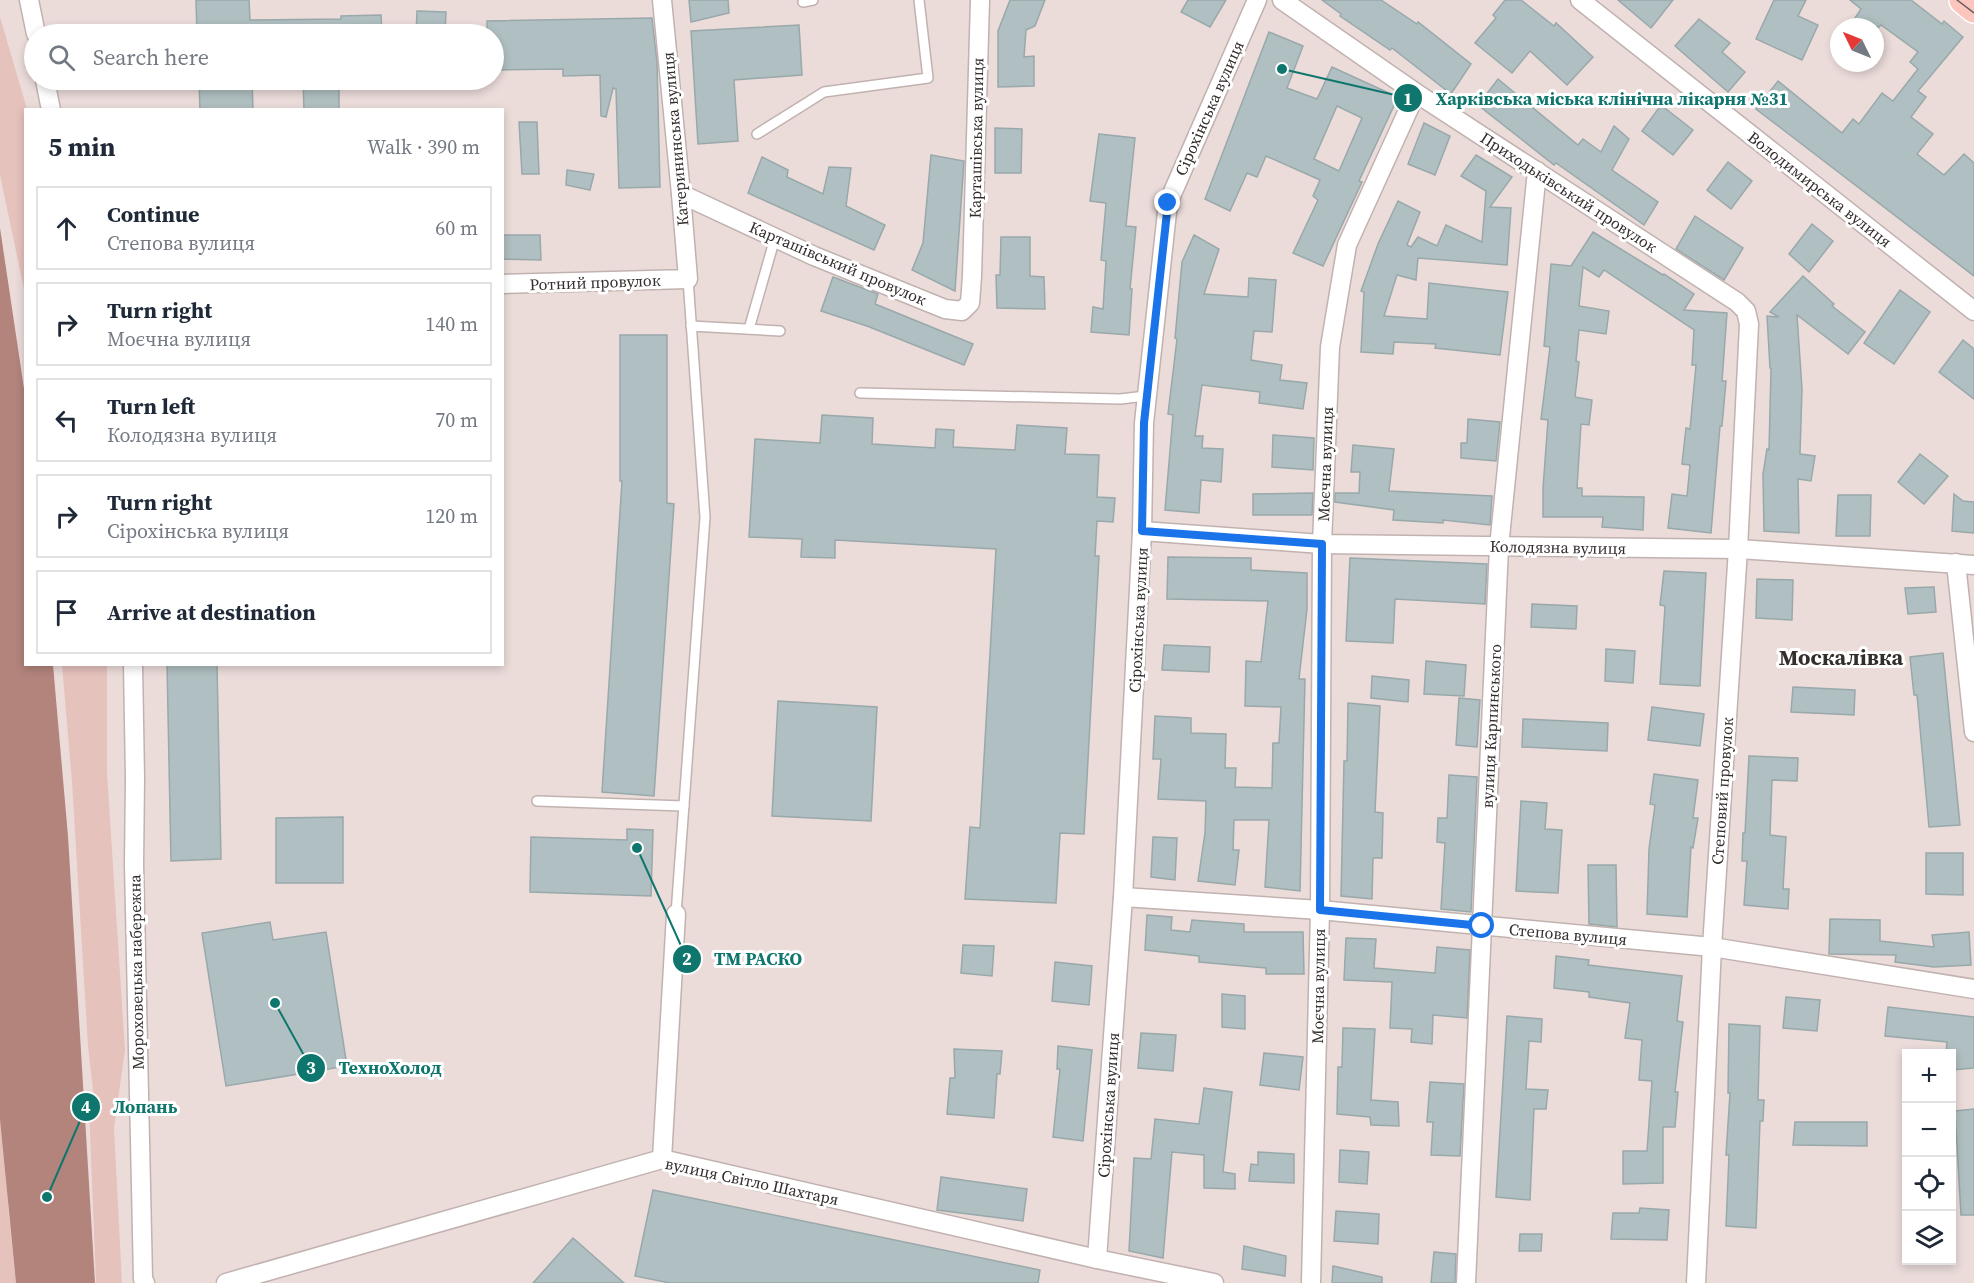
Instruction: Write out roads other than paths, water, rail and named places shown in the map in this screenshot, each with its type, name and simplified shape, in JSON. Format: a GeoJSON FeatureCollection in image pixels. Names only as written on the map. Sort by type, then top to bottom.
{"type":"FeatureCollection","features":[{"type":"Feature","properties":{"kind":"main road"},"geometry":{"type":"LineString","coordinates":[[1963,0],[1974,9]]}},
{"type":"Feature","properties":{"kind":"street"},"geometry":{"type":"LineString","coordinates":[[29,0],[34,24]]}},
{"type":"Feature","properties":{"kind":"street","name":"Катерининська вулиця"},"geometry":{"type":"LineString","coordinates":[[662,0],[688,279]]}},
{"type":"Feature","properties":{"kind":"street","name":"Карташівська вулиця"},"geometry":{"type":"LineString","coordinates":[[972,276],[980,0]]}},
{"type":"Feature","properties":{"kind":"street","name":"Сірохінська вулиця"},"geometry":{"type":"LineString","coordinates":[[1097,1259],[1123,897],[1142,531],[1144,423],[1168,203],[1257,0]]}},
{"type":"Feature","properties":{"kind":"street","name":"Приходьківський провулок"},"geometry":{"type":"LineString","coordinates":[[1282,0],[1416,93],[1737,302]]}},
{"type":"Feature","properties":{"kind":"street","name":"Володимирська вулиця"},"geometry":{"type":"LineString","coordinates":[[1580,0],[1974,311]]}},
{"type":"Feature","properties":{"kind":"street"},"geometry":{"type":"LineString","coordinates":[[47,90],[51,108]]}},
{"type":"Feature","properties":{"kind":"street","name":"Моєчна вулиця"},"geometry":{"type":"LineString","coordinates":[[1311,1283],[1320,910],[1322,544],[1330,347],[1347,245],[1416,93]]}},
{"type":"Feature","properties":{"kind":"street","name":"вулиця Карпинського"},"geometry":{"type":"LineString","coordinates":[[1466,1283],[1499,546],[1537,171]]}},
{"type":"Feature","properties":{"kind":"street","name":"Карташівський провулок"},"geometry":{"type":"LineString","coordinates":[[681,194],[814,256],[945,309],[962,311],[970,303],[972,276]]}},
{"type":"Feature","properties":{"kind":"street","name":"Ротний провулок"},"geometry":{"type":"LineString","coordinates":[[504,284],[688,279]]}},
{"type":"Feature","properties":{"kind":"street","name":"Степовий провулок"},"geometry":{"type":"LineString","coordinates":[[1696,1283],[1712,947],[1738,549],[1749,324],[1746,311],[1737,302]]}},
{"type":"Feature","properties":{"kind":"street","name":"Колодязна вулиця"},"geometry":{"type":"LineString","coordinates":[[1142,531],[1322,544],[1738,549],[1965,564]]}},
{"type":"Feature","properties":{"kind":"street"},"geometry":{"type":"LineString","coordinates":[[1965,564],[1974,732]]}},
{"type":"Feature","properties":{"kind":"street","name":"Мороховецька набережна"},"geometry":{"type":"LineString","coordinates":[[133,666],[134,876],[144,1281]]}},
{"type":"Feature","properties":{"kind":"street","name":"Степова вулиця"},"geometry":{"type":"LineString","coordinates":[[1123,897],[1320,910],[1712,947],[1974,989]]}},
{"type":"Feature","properties":{"kind":"street"},"geometry":{"type":"LineString","coordinates":[[662,1159],[676,914]]}},
{"type":"Feature","properties":{"kind":"street","name":"вулиця Світло Шахтаря"},"geometry":{"type":"LineString","coordinates":[[226,1283],[662,1159],[1097,1259],[1214,1283]]}},
{"type":"Feature","properties":{"kind":"lane"},"geometry":{"type":"LineString","coordinates":[[757,134],[824,92],[928,78],[919,0]]}},
{"type":"Feature","properties":{"kind":"lane"},"geometry":{"type":"LineString","coordinates":[[749,329],[775,238]]}},
{"type":"Feature","properties":{"kind":"lane"},"geometry":{"type":"LineString","coordinates":[[676,914],[705,517],[688,279]]}},
{"type":"Feature","properties":{"kind":"lane"},"geometry":{"type":"LineString","coordinates":[[691,326],[780,331]]}},
{"type":"Feature","properties":{"kind":"lane"},"geometry":{"type":"LineString","coordinates":[[860,393],[1120,399],[1146,396]]}},
{"type":"Feature","properties":{"kind":"lane"},"geometry":{"type":"LineString","coordinates":[[537,801],[684,806]]}},
{"type":"Feature","properties":{"kind":"tram line"},"geometry":{"type":"LineString","coordinates":[[1957,0],[1974,13]]}},
{"type":"Feature","properties":{"kind":"place","name":"Харківська міська клінічна лікарня №31"},"geometry":{"type":"Point","coordinates":[1282,69]}},
{"type":"Feature","properties":{"kind":"place","name":"ТМ РАСКО"},"geometry":{"type":"Point","coordinates":[637,848]}},
{"type":"Feature","properties":{"kind":"place","name":"ТехноХолод"},"geometry":{"type":"Point","coordinates":[275,1003]}},
{"type":"Feature","properties":{"kind":"place","name":"Лопань"},"geometry":{"type":"Point","coordinates":[47,1197]}},
{"type":"Feature","properties":{"kind":"district","name":"Москалівка"},"geometry":{"type":"Point","coordinates":[1841,657]}}]}
